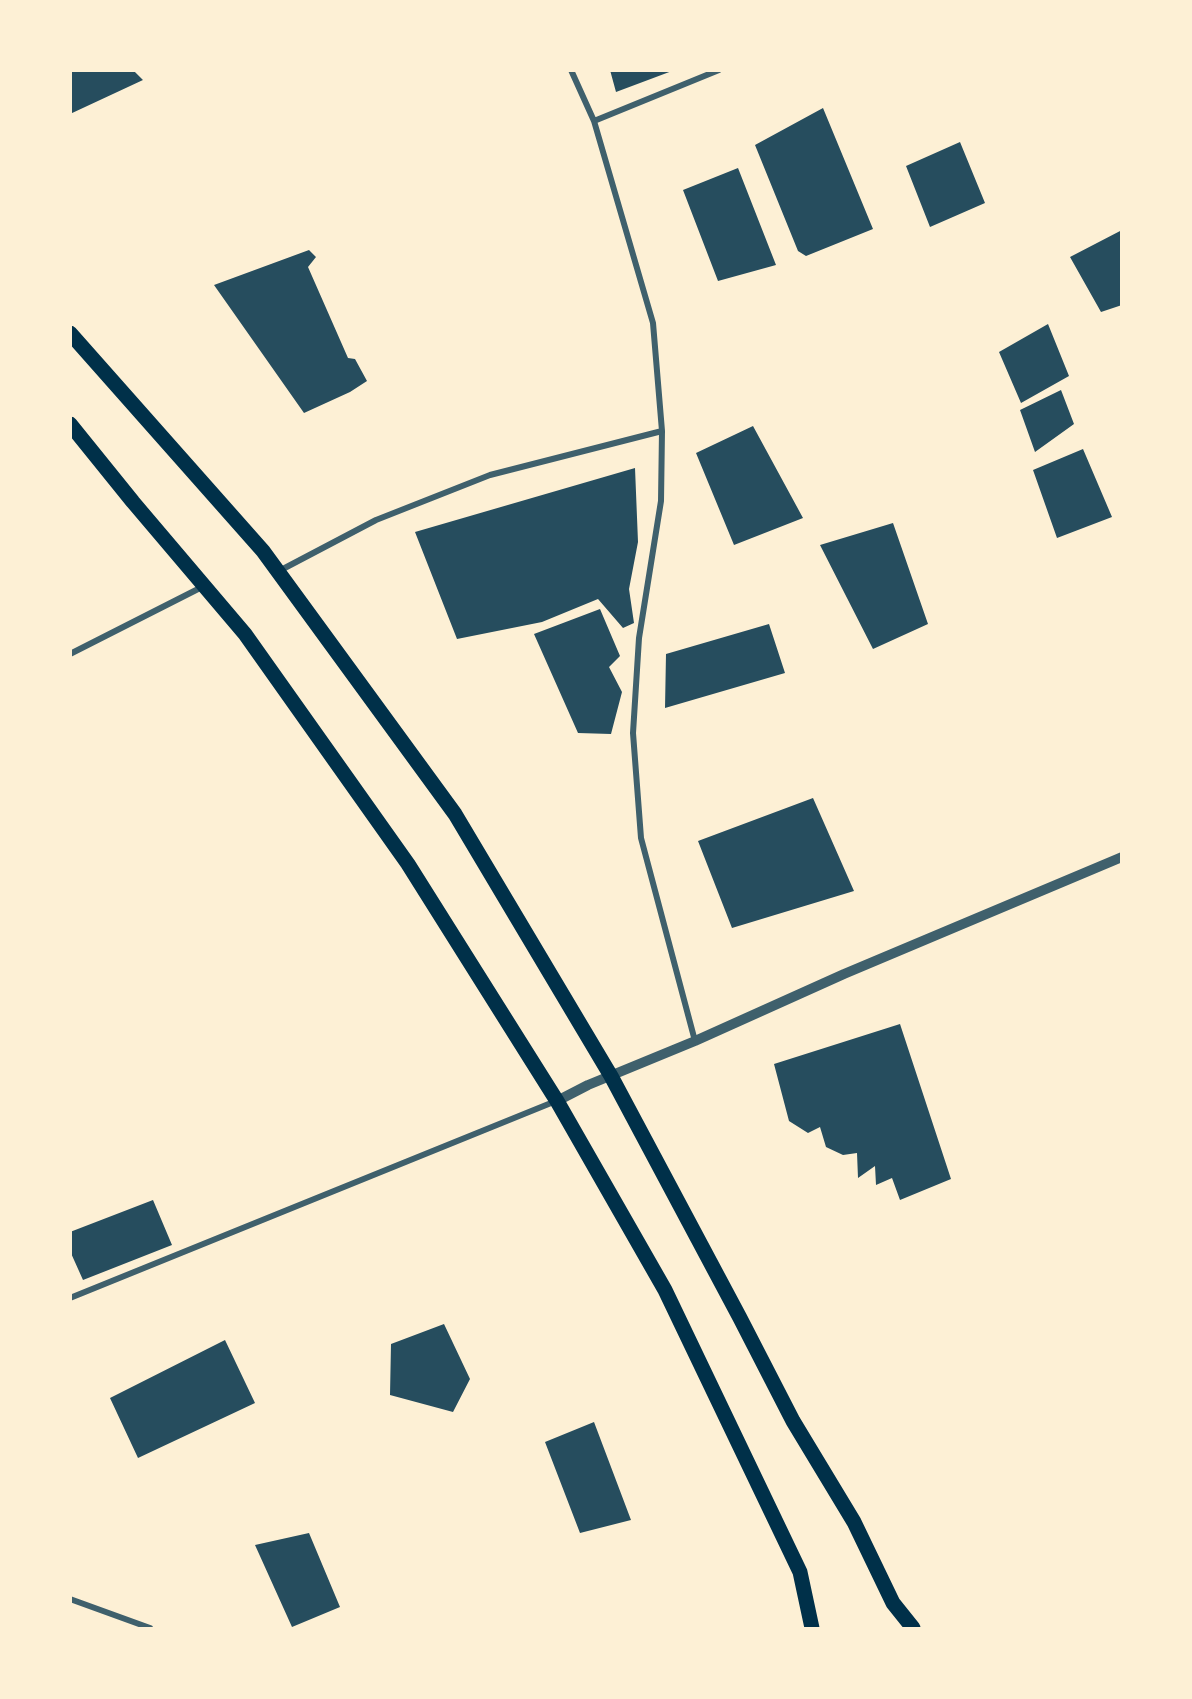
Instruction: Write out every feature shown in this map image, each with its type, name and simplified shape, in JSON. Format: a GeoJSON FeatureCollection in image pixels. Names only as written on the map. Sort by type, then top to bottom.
{"type":"FeatureCollection","features":[{"type":"Feature","properties":{"kind":"main road"},"geometry":{"type":"LineString","coordinates":[[70,333],[256,543],[455,814],[611,1076],[793,1421],[854,1522],[893,1603],[913,1629]]}},
{"type":"Feature","properties":{"kind":"main road"},"geometry":{"type":"LineString","coordinates":[[70,424],[245,634],[408,864],[557,1101],[665,1290],[800,1572],[812,1629]]}},
{"type":"Feature","properties":{"kind":"street"},"geometry":{"type":"LineString","coordinates":[[571,70],[594,121],[653,323],[662,431],[661,501],[639,638],[633,733],[641,838],[695,1041]]}},
{"type":"Feature","properties":{"kind":"street"},"geometry":{"type":"LineString","coordinates":[[594,121],[719,70]]}},
{"type":"Feature","properties":{"kind":"street"},"geometry":{"type":"LineString","coordinates":[[278,571],[376,520],[490,476],[662,431]]}},
{"type":"Feature","properties":{"kind":"street"},"geometry":{"type":"LineString","coordinates":[[70,654],[204,586]]}},
{"type":"Feature","properties":{"kind":"street"},"geometry":{"type":"LineString","coordinates":[[70,1298],[557,1101],[844,974],[1122,857]]}},
{"type":"Feature","properties":{"kind":"street"},"geometry":{"type":"LineString","coordinates":[[70,1599],[150,1629]]}},
{"type":"Feature","properties":{"kind":"building"},"geometry":{"type":"Polygon","coordinates":[[[70,70],[133,70],[143,80],[70,114],[70,70]]]}},
{"type":"Feature","properties":{"kind":"building"},"geometry":{"type":"Polygon","coordinates":[[[610,70],[672,70],[672,71],[616,92],[610,70]]]}},
{"type":"Feature","properties":{"kind":"building"},"geometry":{"type":"Polygon","coordinates":[[[823,108],[873,229],[806,256],[798,251],[755,145],[823,108]]]}},
{"type":"Feature","properties":{"kind":"building"},"geometry":{"type":"Polygon","coordinates":[[[960,142],[985,203],[930,227],[906,166],[960,142]]]}},
{"type":"Feature","properties":{"kind":"building"},"geometry":{"type":"Polygon","coordinates":[[[738,168],[776,265],[718,281],[683,190],[738,168]]]}},
{"type":"Feature","properties":{"kind":"building"},"geometry":{"type":"Polygon","coordinates":[[[1122,230],[1122,305],[1101,312],[1070,257],[1122,230]]]}},
{"type":"Feature","properties":{"kind":"building"},"geometry":{"type":"Polygon","coordinates":[[[309,250],[316,257],[308,267],[348,358],[355,359],[367,381],[350,392],[304,413],[214,285],[309,250]]]}},
{"type":"Feature","properties":{"kind":"building"},"geometry":{"type":"Polygon","coordinates":[[[1048,324],[1069,376],[1021,403],[999,352],[1048,324]]]}},
{"type":"Feature","properties":{"kind":"building"},"geometry":{"type":"Polygon","coordinates":[[[1061,390],[1074,424],[1035,452],[1020,410],[1061,390]]]}},
{"type":"Feature","properties":{"kind":"building"},"geometry":{"type":"Polygon","coordinates":[[[753,426],[803,518],[734,545],[696,453],[753,426]]]}},
{"type":"Feature","properties":{"kind":"building"},"geometry":{"type":"Polygon","coordinates":[[[1083,449],[1112,517],[1057,538],[1033,470],[1083,449]]]}},
{"type":"Feature","properties":{"kind":"building"},"geometry":{"type":"Polygon","coordinates":[[[635,468],[638,542],[629,589],[634,623],[623,628],[598,599],[542,622],[457,639],[415,532],[635,468]]]}},
{"type":"Feature","properties":{"kind":"building"},"geometry":{"type":"Polygon","coordinates":[[[893,523],[928,624],[873,649],[820,545],[893,523]]]}},
{"type":"Feature","properties":{"kind":"building"},"geometry":{"type":"Polygon","coordinates":[[[600,609],[620,656],[609,667],[622,692],[611,734],[578,733],[534,634],[600,609]]]}},
{"type":"Feature","properties":{"kind":"building"},"geometry":{"type":"Polygon","coordinates":[[[769,624],[785,673],[665,708],[666,654],[769,624]]]}},
{"type":"Feature","properties":{"kind":"building"},"geometry":{"type":"Polygon","coordinates":[[[813,798],[854,891],[732,928],[698,841],[813,798]]]}},
{"type":"Feature","properties":{"kind":"building"},"geometry":{"type":"Polygon","coordinates":[[[900,1024],[951,1179],[900,1200],[892,1178],[876,1185],[875,1166],[858,1178],[857,1153],[843,1155],[826,1147],[820,1127],[808,1133],[789,1121],[774,1064],[900,1024]]]}},
{"type":"Feature","properties":{"kind":"building"},"geometry":{"type":"Polygon","coordinates":[[[153,1200],[172,1245],[83,1280],[70,1251],[70,1232],[153,1200]]]}},
{"type":"Feature","properties":{"kind":"building"},"geometry":{"type":"Polygon","coordinates":[[[444,1324],[470,1379],[453,1412],[390,1395],[391,1344],[444,1324]]]}},
{"type":"Feature","properties":{"kind":"building"},"geometry":{"type":"Polygon","coordinates":[[[225,1340],[255,1403],[138,1458],[110,1398],[225,1340]]]}},
{"type":"Feature","properties":{"kind":"building"},"geometry":{"type":"Polygon","coordinates":[[[594,1422],[631,1520],[580,1533],[545,1442],[594,1422]]]}},
{"type":"Feature","properties":{"kind":"building"},"geometry":{"type":"Polygon","coordinates":[[[309,1533],[340,1607],[292,1627],[255,1545],[309,1533]]]}}]}
